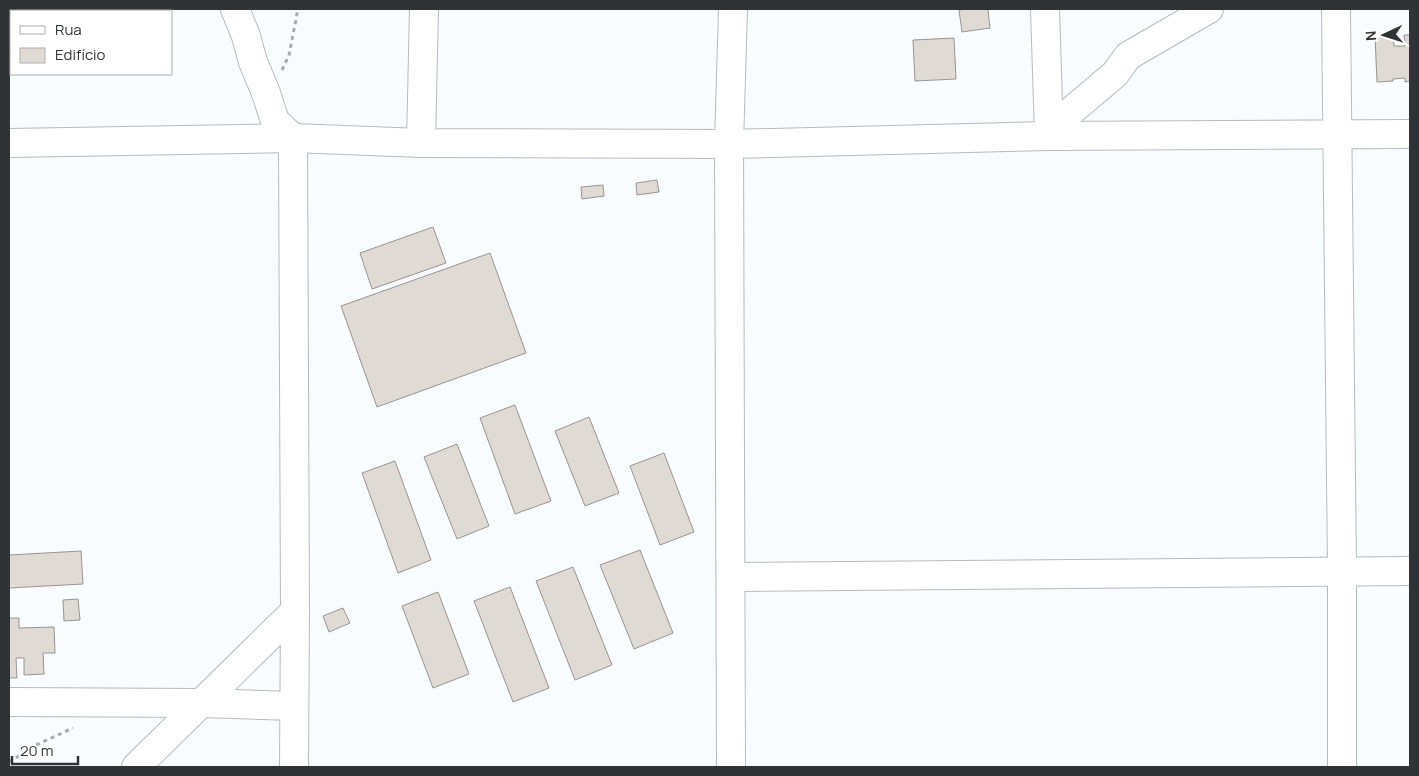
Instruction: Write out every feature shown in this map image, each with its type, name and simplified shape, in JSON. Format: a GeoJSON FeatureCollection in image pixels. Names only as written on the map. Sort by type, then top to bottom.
{"type":"FeatureCollection","features":[{"type":"Feature","properties":{"kind":"street"},"geometry":{"type":"LineString","coordinates":[[235,9],[275,121],[293,138],[294,767]]}},
{"type":"Feature","properties":{"kind":"street"},"geometry":{"type":"LineString","coordinates":[[421,142],[424,9]]}},
{"type":"Feature","properties":{"kind":"street"},"geometry":{"type":"LineString","coordinates":[[731,767],[729,144],[733,9]]}},
{"type":"Feature","properties":{"kind":"street"},"geometry":{"type":"LineString","coordinates":[[1045,9],[1049,136]]}},
{"type":"Feature","properties":{"kind":"street"},"geometry":{"type":"LineString","coordinates":[[1049,136],[1063,118],[1115,74],[1128,56],[1209,9]]}},
{"type":"Feature","properties":{"kind":"street"},"geometry":{"type":"LineString","coordinates":[[1336,9],[1342,570],[1342,767]]}},
{"type":"Feature","properties":{"kind":"street"},"geometry":{"type":"LineString","coordinates":[[9,143],[293,138],[421,142],[729,144],[1049,136],[1410,134]]}},
{"type":"Feature","properties":{"kind":"street"},"geometry":{"type":"LineString","coordinates":[[731,578],[1342,570],[1410,571]]}},
{"type":"Feature","properties":{"kind":"street"},"geometry":{"type":"LineString","coordinates":[[136,767],[295,610]]}},
{"type":"Feature","properties":{"kind":"street"},"geometry":{"type":"LineString","coordinates":[[9,702],[201,703],[294,706]]}},
{"type":"Feature","properties":{"kind":"path"},"geometry":{"type":"LineString","coordinates":[[281,72],[289,55],[298,9]]}},
{"type":"Feature","properties":{"kind":"path"},"geometry":{"type":"LineString","coordinates":[[9,762],[36,746],[76,727]]}},
{"type":"Feature","properties":{"kind":"building"},"geometry":{"type":"Polygon","coordinates":[[[988,9],[990,28],[962,32],[959,10],[988,9]]]}},
{"type":"Feature","properties":{"kind":"building"},"geometry":{"type":"Polygon","coordinates":[[[1393,35],[1394,46],[1405,46],[1404,35],[1410,35],[1410,81],[1405,82],[1405,78],[1377,82],[1375,36],[1393,35]]]}},
{"type":"Feature","properties":{"kind":"building"},"geometry":{"type":"Polygon","coordinates":[[[954,38],[956,79],[915,81],[913,40],[954,38]]]}},
{"type":"Feature","properties":{"kind":"building"},"geometry":{"type":"Polygon","coordinates":[[[657,180],[659,192],[637,195],[636,183],[657,180]]]}},
{"type":"Feature","properties":{"kind":"building"},"geometry":{"type":"Polygon","coordinates":[[[603,185],[604,196],[582,199],[581,187],[603,185]]]}},
{"type":"Feature","properties":{"kind":"building"},"geometry":{"type":"Polygon","coordinates":[[[433,227],[446,263],[372,289],[360,253],[433,227]]]}},
{"type":"Feature","properties":{"kind":"building"},"geometry":{"type":"Polygon","coordinates":[[[490,253],[526,353],[377,407],[341,306],[490,253]]]}},
{"type":"Feature","properties":{"kind":"building"},"geometry":{"type":"Polygon","coordinates":[[[515,405],[551,501],[515,514],[480,418],[515,405]]]}},
{"type":"Feature","properties":{"kind":"building"},"geometry":{"type":"Polygon","coordinates":[[[589,417],[619,493],[585,506],[555,431],[589,417]]]}},
{"type":"Feature","properties":{"kind":"building"},"geometry":{"type":"Polygon","coordinates":[[[457,444],[489,526],[457,539],[424,457],[457,444]]]}},
{"type":"Feature","properties":{"kind":"building"},"geometry":{"type":"Polygon","coordinates":[[[664,453],[694,532],[660,545],[630,466],[664,453]]]}},
{"type":"Feature","properties":{"kind":"building"},"geometry":{"type":"Polygon","coordinates":[[[395,461],[431,560],[398,573],[362,473],[395,461]]]}},
{"type":"Feature","properties":{"kind":"building"},"geometry":{"type":"Polygon","coordinates":[[[640,550],[673,633],[634,649],[600,565],[640,550]]]}},
{"type":"Feature","properties":{"kind":"building"},"geometry":{"type":"Polygon","coordinates":[[[81,551],[83,584],[9,588],[9,555],[81,551]]]}},
{"type":"Feature","properties":{"kind":"building"},"geometry":{"type":"Polygon","coordinates":[[[573,567],[612,665],[575,680],[536,581],[573,567]]]}},
{"type":"Feature","properties":{"kind":"building"},"geometry":{"type":"Polygon","coordinates":[[[510,587],[549,688],[513,702],[474,601],[510,587]]]}},
{"type":"Feature","properties":{"kind":"building"},"geometry":{"type":"Polygon","coordinates":[[[438,592],[469,674],[433,688],[402,606],[438,592]]]}},
{"type":"Feature","properties":{"kind":"building"},"geometry":{"type":"Polygon","coordinates":[[[78,599],[80,620],[64,621],[63,600],[78,599]]]}},
{"type":"Feature","properties":{"kind":"building"},"geometry":{"type":"Polygon","coordinates":[[[343,608],[350,623],[329,632],[323,616],[343,608]]]}},
{"type":"Feature","properties":{"kind":"building"},"geometry":{"type":"Polygon","coordinates":[[[9,618],[19,618],[19,628],[54,627],[55,653],[43,653],[44,674],[24,675],[24,658],[16,658],[17,678],[9,678],[9,618]]]}}]}
